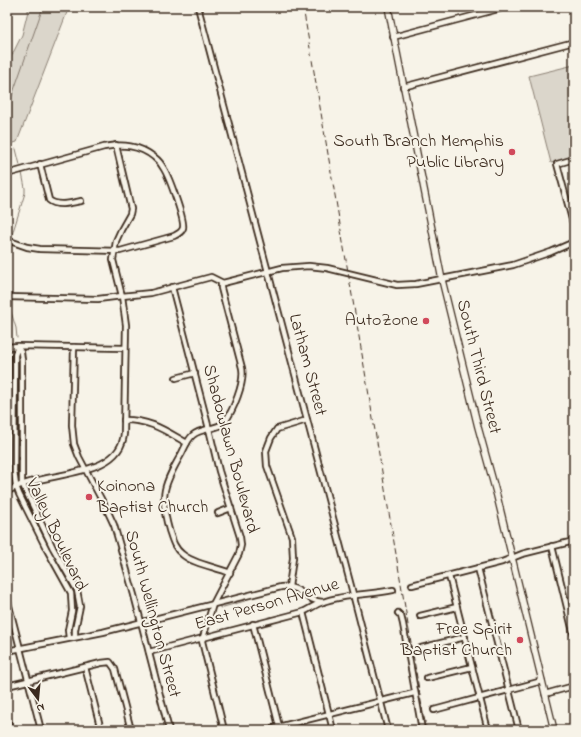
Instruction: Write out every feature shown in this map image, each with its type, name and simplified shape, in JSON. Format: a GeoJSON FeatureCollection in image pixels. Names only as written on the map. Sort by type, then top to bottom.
{"type":"FeatureCollection","features":[{"type":"Feature","properties":{"kind":"main road","name":"South Third Street"},"geometry":{"type":"LineString","coordinates":[[388,7],[442,280],[476,420],[497,496],[554,730]]}},
{"type":"Feature","properties":{"kind":"street","name":"Latham Street"},"geometry":{"type":"LineString","coordinates":[[198,7],[354,595],[388,730]]}},
{"type":"Feature","properties":{"kind":"street"},"geometry":{"type":"LineString","coordinates":[[393,37],[506,7]]}},
{"type":"Feature","properties":{"kind":"street"},"geometry":{"type":"LineString","coordinates":[[403,87],[574,42]]}},
{"type":"Feature","properties":{"kind":"street"},"geometry":{"type":"LineString","coordinates":[[7,492],[22,483],[86,470],[110,458],[119,450],[123,437],[124,420],[126,326],[122,296],[113,260],[116,241],[120,230],[130,214],[131,209],[116,145]]}},
{"type":"Feature","properties":{"kind":"street"},"geometry":{"type":"LineString","coordinates":[[7,174],[116,145],[131,146],[143,150],[155,158],[163,167],[169,178],[183,228],[180,233],[174,236],[120,251],[40,249],[27,247],[7,240]]}},
{"type":"Feature","properties":{"kind":"street"},"geometry":{"type":"LineString","coordinates":[[574,160],[557,164],[574,227]]}},
{"type":"Feature","properties":{"kind":"street"},"geometry":{"type":"LineString","coordinates":[[40,164],[49,200],[52,203],[68,204],[81,201]]}},
{"type":"Feature","properties":{"kind":"street"},"geometry":{"type":"LineString","coordinates":[[7,297],[98,298],[145,294],[211,277],[221,282],[290,266],[327,268],[397,284],[416,284],[513,265],[546,255],[574,242]]}},
{"type":"Feature","properties":{"kind":"street"},"geometry":{"type":"LineString","coordinates":[[221,282],[221,288],[241,365],[243,379],[241,387],[226,421],[219,427],[194,434],[187,443],[171,472],[164,489],[164,509],[173,541],[180,553],[189,559],[230,573]]}},
{"type":"Feature","properties":{"kind":"street","name":"Shadowlawn Boulevard"},"geometry":{"type":"LineString","coordinates":[[172,287],[210,429],[219,471],[239,530],[241,542],[239,554],[212,604],[202,638],[224,730]]}},
{"type":"Feature","properties":{"kind":"street"},"geometry":{"type":"LineString","coordinates":[[7,347],[125,348]]}},
{"type":"Feature","properties":{"kind":"street","name":"Valley Boulevard"},"geometry":{"type":"LineString","coordinates":[[18,347],[21,352],[22,360],[22,483],[53,548],[77,590],[80,606],[75,637]]}},
{"type":"Feature","properties":{"kind":"street","name":"Valley Boulevard"},"geometry":{"type":"LineString","coordinates":[[18,347],[15,360],[14,471],[16,486],[70,594],[72,611],[68,630],[69,638]]}},
{"type":"Feature","properties":{"kind":"street","name":"South Wellington Street"},"geometry":{"type":"LineString","coordinates":[[74,347],[73,436],[76,452],[114,525],[142,622],[169,730]]}},
{"type":"Feature","properties":{"kind":"street"},"geometry":{"type":"LineString","coordinates":[[176,378],[195,373]]}},
{"type":"Feature","properties":{"kind":"street"},"geometry":{"type":"LineString","coordinates":[[124,420],[141,421],[152,424],[187,443]]}},
{"type":"Feature","properties":{"kind":"street"},"geometry":{"type":"LineString","coordinates":[[289,587],[293,558],[292,537],[267,466],[266,451],[270,438],[277,429],[307,420]]}},
{"type":"Feature","properties":{"kind":"street"},"geometry":{"type":"LineString","coordinates":[[218,513],[231,508]]}},
{"type":"Feature","properties":{"kind":"street"},"geometry":{"type":"LineString","coordinates":[[412,585],[502,562],[552,546],[574,541]]}},
{"type":"Feature","properties":{"kind":"street"},"geometry":{"type":"LineString","coordinates":[[552,546],[574,636]]}},
{"type":"Feature","properties":{"kind":"street"},"geometry":{"type":"LineString","coordinates":[[478,568],[519,730]]}},
{"type":"Feature","properties":{"kind":"street"},"geometry":{"type":"LineString","coordinates":[[449,576],[488,729],[477,730]]}},
{"type":"Feature","properties":{"kind":"street"},"geometry":{"type":"LineString","coordinates":[[7,651],[103,632],[281,587],[289,587],[300,590],[312,600],[323,602]]}},
{"type":"Feature","properties":{"kind":"street","name":"East Person Avenue"},"geometry":{"type":"LineString","coordinates":[[149,652],[303,612],[323,602],[354,595],[393,590]]}},
{"type":"Feature","properties":{"kind":"street"},"geometry":{"type":"LineString","coordinates":[[7,598],[41,730]]}},
{"type":"Feature","properties":{"kind":"street"},"geometry":{"type":"LineString","coordinates":[[420,616],[457,607]]}},
{"type":"Feature","properties":{"kind":"street"},"geometry":{"type":"LineString","coordinates":[[303,612],[333,730]]}},
{"type":"Feature","properties":{"kind":"street"},"geometry":{"type":"LineString","coordinates":[[398,613],[401,616],[403,624],[414,693],[422,730]]}},
{"type":"Feature","properties":{"kind":"street"},"geometry":{"type":"LineString","coordinates":[[253,624],[279,728]]}},
{"type":"Feature","properties":{"kind":"street"},"geometry":{"type":"LineString","coordinates":[[421,648],[465,638]]}},
{"type":"Feature","properties":{"kind":"street"},"geometry":{"type":"LineString","coordinates":[[7,686],[108,662],[113,666],[131,730]]}},
{"type":"Feature","properties":{"kind":"street"},"geometry":{"type":"LineString","coordinates":[[85,667],[101,730]]}},
{"type":"Feature","properties":{"kind":"street"},"geometry":{"type":"LineString","coordinates":[[427,678],[472,667]]}},
{"type":"Feature","properties":{"kind":"street"},"geometry":{"type":"LineString","coordinates":[[434,710],[542,681]]}},
{"type":"Feature","properties":{"kind":"street"},"geometry":{"type":"LineString","coordinates":[[545,694],[574,686]]}},
{"type":"Feature","properties":{"kind":"street"},"geometry":{"type":"LineString","coordinates":[[266,730],[279,728],[414,693]]}},
{"type":"Feature","properties":{"kind":"street"},"geometry":{"type":"LineString","coordinates":[[7,717],[10,730]]}},
{"type":"Feature","properties":{"kind":"shaded area"},"geometry":{"type":"Polygon","coordinates":[[[29,7],[69,7],[17,142],[7,145],[7,65],[22,35],[29,7]]]}},
{"type":"Feature","properties":{"kind":"shaded area"},"geometry":{"type":"Polygon","coordinates":[[[574,65],[574,157],[551,163],[529,76],[574,65]]]}},
{"type":"Feature","properties":{"kind":"shaded area"},"geometry":{"type":"Polygon","coordinates":[[[19,353],[20,474],[18,476],[16,475],[17,354],[19,353]]]}},
{"type":"Feature","properties":{"kind":"shaded area"},"geometry":{"type":"Polygon","coordinates":[[[22,491],[24,492],[75,589],[78,606],[73,630],[70,628],[74,606],[72,594],[46,546],[21,493],[22,491]]]}},
{"type":"Feature","properties":{"kind":"shaded area"},"geometry":{"type":"Polygon","coordinates":[[[244,599],[245,601],[220,608],[220,605],[244,599]]]}},
{"type":"Feature","properties":{"kind":"waterway"},"geometry":{"type":"LineString","coordinates":[[7,110],[43,7]]}},
{"type":"Feature","properties":{"kind":"waterway"},"geometry":{"type":"LineString","coordinates":[[16,149],[20,165]]}},
{"type":"Feature","properties":{"kind":"waterway"},"geometry":{"type":"LineString","coordinates":[[11,238],[25,193],[22,173]]}},
{"type":"Feature","properties":{"kind":"waterway"},"geometry":{"type":"LineString","coordinates":[[7,250],[9,245]]}},
{"type":"Feature","properties":{"kind":"waterway"},"geometry":{"type":"LineString","coordinates":[[11,312],[16,328],[17,338]]}},
{"type":"Feature","properties":{"kind":"railway"},"geometry":{"type":"LineString","coordinates":[[303,7],[427,730]]}},
{"type":"Feature","properties":{"kind":"place","name":"South Branch Memphis Public Library"},"geometry":{"type":"Point","coordinates":[512,152]}},
{"type":"Feature","properties":{"kind":"place","name":"AutoZone"},"geometry":{"type":"Point","coordinates":[426,321]}},
{"type":"Feature","properties":{"kind":"place","name":"Koinona Baptist Church"},"geometry":{"type":"Point","coordinates":[89,497]}},
{"type":"Feature","properties":{"kind":"place","name":"Free Spirit Baptist Church"},"geometry":{"type":"Point","coordinates":[520,640]}}]}
